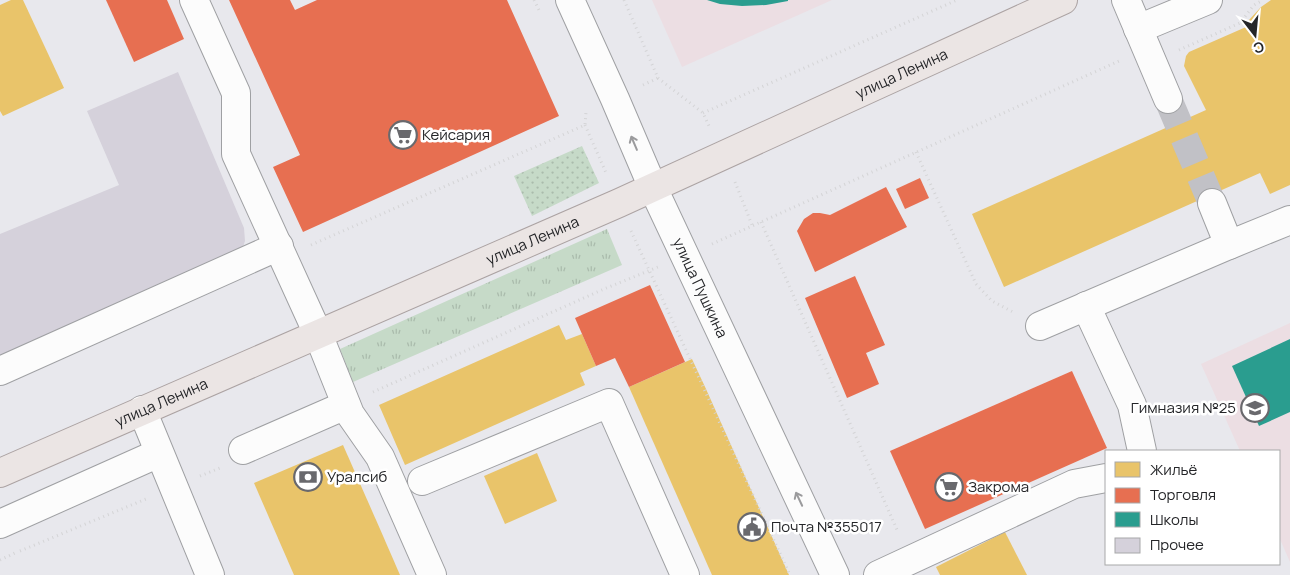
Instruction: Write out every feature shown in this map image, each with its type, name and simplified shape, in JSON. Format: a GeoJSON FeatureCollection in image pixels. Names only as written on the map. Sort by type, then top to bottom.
{"type":"FeatureCollection","features":[{"type":"Feature","properties":{"kind":"main road","name":"улица Ленина"},"geometry":{"type":"LineString","coordinates":[[0,473],[653,188],[1063,0]]}},
{"type":"Feature","properties":{"kind":"street"},"geometry":{"type":"LineString","coordinates":[[194,0],[236,93],[236,154],[318,334],[350,414],[380,457],[432,575]]}},
{"type":"Feature","properties":{"kind":"street","name":"улица Пушкина"},"geometry":{"type":"LineString","coordinates":[[570,0],[653,188],[835,575]]}},
{"type":"Feature","properties":{"kind":"street"},"geometry":{"type":"LineString","coordinates":[[1126,0],[1168,99]]}},
{"type":"Feature","properties":{"kind":"street"},"geometry":{"type":"LineString","coordinates":[[1143,39],[1208,0]]}},
{"type":"Feature","properties":{"kind":"street"},"geometry":{"type":"LineString","coordinates":[[1212,203],[1230,245]]}},
{"type":"Feature","properties":{"kind":"street"},"geometry":{"type":"LineString","coordinates":[[1040,326],[1290,220]]}},
{"type":"Feature","properties":{"kind":"street"},"geometry":{"type":"LineString","coordinates":[[0,371],[281,252]]}},
{"type":"Feature","properties":{"kind":"street"},"geometry":{"type":"LineString","coordinates":[[1086,306],[1132,405],[1142,450]]}},
{"type":"Feature","properties":{"kind":"street"},"geometry":{"type":"LineString","coordinates":[[422,481],[609,403],[685,575]]}},
{"type":"Feature","properties":{"kind":"street"},"geometry":{"type":"LineString","coordinates":[[243,450],[346,405]]}},
{"type":"Feature","properties":{"kind":"street"},"geometry":{"type":"LineString","coordinates":[[142,410],[210,575]]}},
{"type":"Feature","properties":{"kind":"street"},"geometry":{"type":"LineString","coordinates":[[0,524],[159,453]]}},
{"type":"Feature","properties":{"kind":"street"},"geometry":{"type":"LineString","coordinates":[[878,575],[1074,484],[1105,478]]}},
{"type":"Feature","properties":{"kind":"path"},"geometry":{"type":"LineString","coordinates":[[624,0],[658,78],[703,113],[957,0]]}},
{"type":"Feature","properties":{"kind":"path"},"geometry":{"type":"LineString","coordinates":[[346,405],[604,288],[685,256],[916,152],[1143,39]]}},
{"type":"Feature","properties":{"kind":"path"},"geometry":{"type":"LineString","coordinates":[[281,252],[585,125],[586,112],[658,78]]}},
{"type":"Feature","properties":{"kind":"path"},"geometry":{"type":"LineString","coordinates":[[916,152],[976,284],[992,301],[1040,326]]}},
{"type":"Feature","properties":{"kind":"path"},"geometry":{"type":"LineString","coordinates":[[761,222],[910,560]]}},
{"type":"Feature","properties":{"kind":"path"},"geometry":{"type":"LineString","coordinates":[[649,270],[790,575]]}},
{"type":"Feature","properties":{"kind":"shaded area"},"geometry":{"type":"Polygon","coordinates":[[[652,0],[832,0],[682,67],[652,0]]]}},
{"type":"Feature","properties":{"kind":"shaded area","name":"Гимназия №25"},"geometry":{"type":"Polygon","coordinates":[[[1290,323],[1290,562],[1280,539],[1280,450],[1240,450],[1201,364],[1290,323]]]}},
{"type":"Feature","properties":{"kind":"green space"},"geometry":{"type":"Polygon","coordinates":[[[582,146],[599,183],[532,216],[514,176],[582,146]]]}},
{"type":"Feature","properties":{"kind":"green space"},"geometry":{"type":"Polygon","coordinates":[[[607,229],[622,265],[353,382],[340,349],[607,229]]]}},
{"type":"Feature","properties":{"kind":"building: Жильё"},"geometry":{"type":"Polygon","coordinates":[[[11,0],[23,0],[64,88],[3,116],[0,111],[0,5],[11,0]]]}},
{"type":"Feature","properties":{"kind":"building: Жильё"},"geometry":{"type":"Polygon","coordinates":[[[1271,0],[1290,0],[1290,185],[1270,194],[1260,173],[1004,287],[972,214],[1206,110],[1184,66],[1186,56],[1189,52],[1246,27],[1249,20],[1261,7],[1271,0]]]}},
{"type":"Feature","properties":{"kind":"building: Жильё"},"geometry":{"type":"Polygon","coordinates":[[[559,325],[566,340],[582,334],[596,366],[580,373],[585,385],[405,465],[379,405],[559,325]]]}},
{"type":"Feature","properties":{"kind":"building: Жильё"},"geometry":{"type":"Polygon","coordinates":[[[692,359],[789,575],[712,575],[629,387],[692,359]]]}},
{"type":"Feature","properties":{"kind":"building: Жильё"},"geometry":{"type":"Polygon","coordinates":[[[343,445],[400,575],[294,575],[254,483],[343,445]]]}},
{"type":"Feature","properties":{"kind":"building: Жильё"},"geometry":{"type":"Polygon","coordinates":[[[537,453],[557,501],[505,524],[484,476],[537,453]]]}},
{"type":"Feature","properties":{"kind":"building: Жильё"},"geometry":{"type":"Polygon","coordinates":[[[1005,532],[1027,575],[940,575],[936,567],[1005,532]]]}},
{"type":"Feature","properties":{"kind":"building: Торговля"},"geometry":{"type":"Polygon","coordinates":[[[106,0],[167,0],[184,39],[134,62],[106,0]]]}},
{"type":"Feature","properties":{"kind":"building: Торговля","name":"Кейсария"},"geometry":{"type":"Polygon","coordinates":[[[229,0],[290,0],[295,10],[317,0],[507,0],[559,116],[303,232],[273,167],[300,155],[229,0]]]}},
{"type":"Feature","properties":{"kind":"building: Торговля"},"geometry":{"type":"Polygon","coordinates":[[[920,178],[929,198],[905,209],[896,189],[920,178]]]}},
{"type":"Feature","properties":{"kind":"building: Торговля"},"geometry":{"type":"Polygon","coordinates":[[[886,187],[907,227],[815,272],[797,231],[804,219],[813,213],[830,215],[886,187]]]}},
{"type":"Feature","properties":{"kind":"building: Торговля"},"geometry":{"type":"Polygon","coordinates":[[[855,276],[885,345],[866,353],[879,384],[847,398],[805,298],[855,276]]]}},
{"type":"Feature","properties":{"kind":"building: Торговля"},"geometry":{"type":"Polygon","coordinates":[[[650,285],[685,362],[629,387],[615,358],[596,366],[575,318],[650,285]]]}},
{"type":"Feature","properties":{"kind":"building: Торговля"},"geometry":{"type":"Polygon","coordinates":[[[1072,371],[1107,448],[925,529],[890,451],[1072,371]]]}},
{"type":"Feature","properties":{"kind":"building: Школы"},"geometry":{"type":"Polygon","coordinates":[[[707,0],[788,1],[766,5],[742,6],[720,4],[707,0]]]}},
{"type":"Feature","properties":{"kind":"building: Школы"},"geometry":{"type":"Polygon","coordinates":[[[1290,339],[1290,412],[1259,426],[1232,366],[1290,339]]]}},
{"type":"Feature","properties":{"kind":"building: Прочее"},"geometry":{"type":"Polygon","coordinates":[[[178,72],[244,228],[245,241],[243,247],[0,362],[0,234],[119,185],[87,111],[178,72]]]}},
{"type":"Feature","properties":{"kind":"tunnel"},"geometry":{"type":"LineString","coordinates":[[1168,99],[1212,203]]}},
{"type":"Feature","properties":{"kind":"place","name":"Кейсария"},"geometry":{"type":"Point","coordinates":[403,135]}},
{"type":"Feature","properties":{"kind":"place","name":"Гимназия №25"},"geometry":{"type":"Point","coordinates":[1255,408]}},
{"type":"Feature","properties":{"kind":"place","name":"Уралсиб"},"geometry":{"type":"Point","coordinates":[308,477]}},
{"type":"Feature","properties":{"kind":"place","name":"Закрома"},"geometry":{"type":"Point","coordinates":[949,487]}},
{"type":"Feature","properties":{"kind":"place","name":"Почта №355017"},"geometry":{"type":"Point","coordinates":[752,527]}}]}
